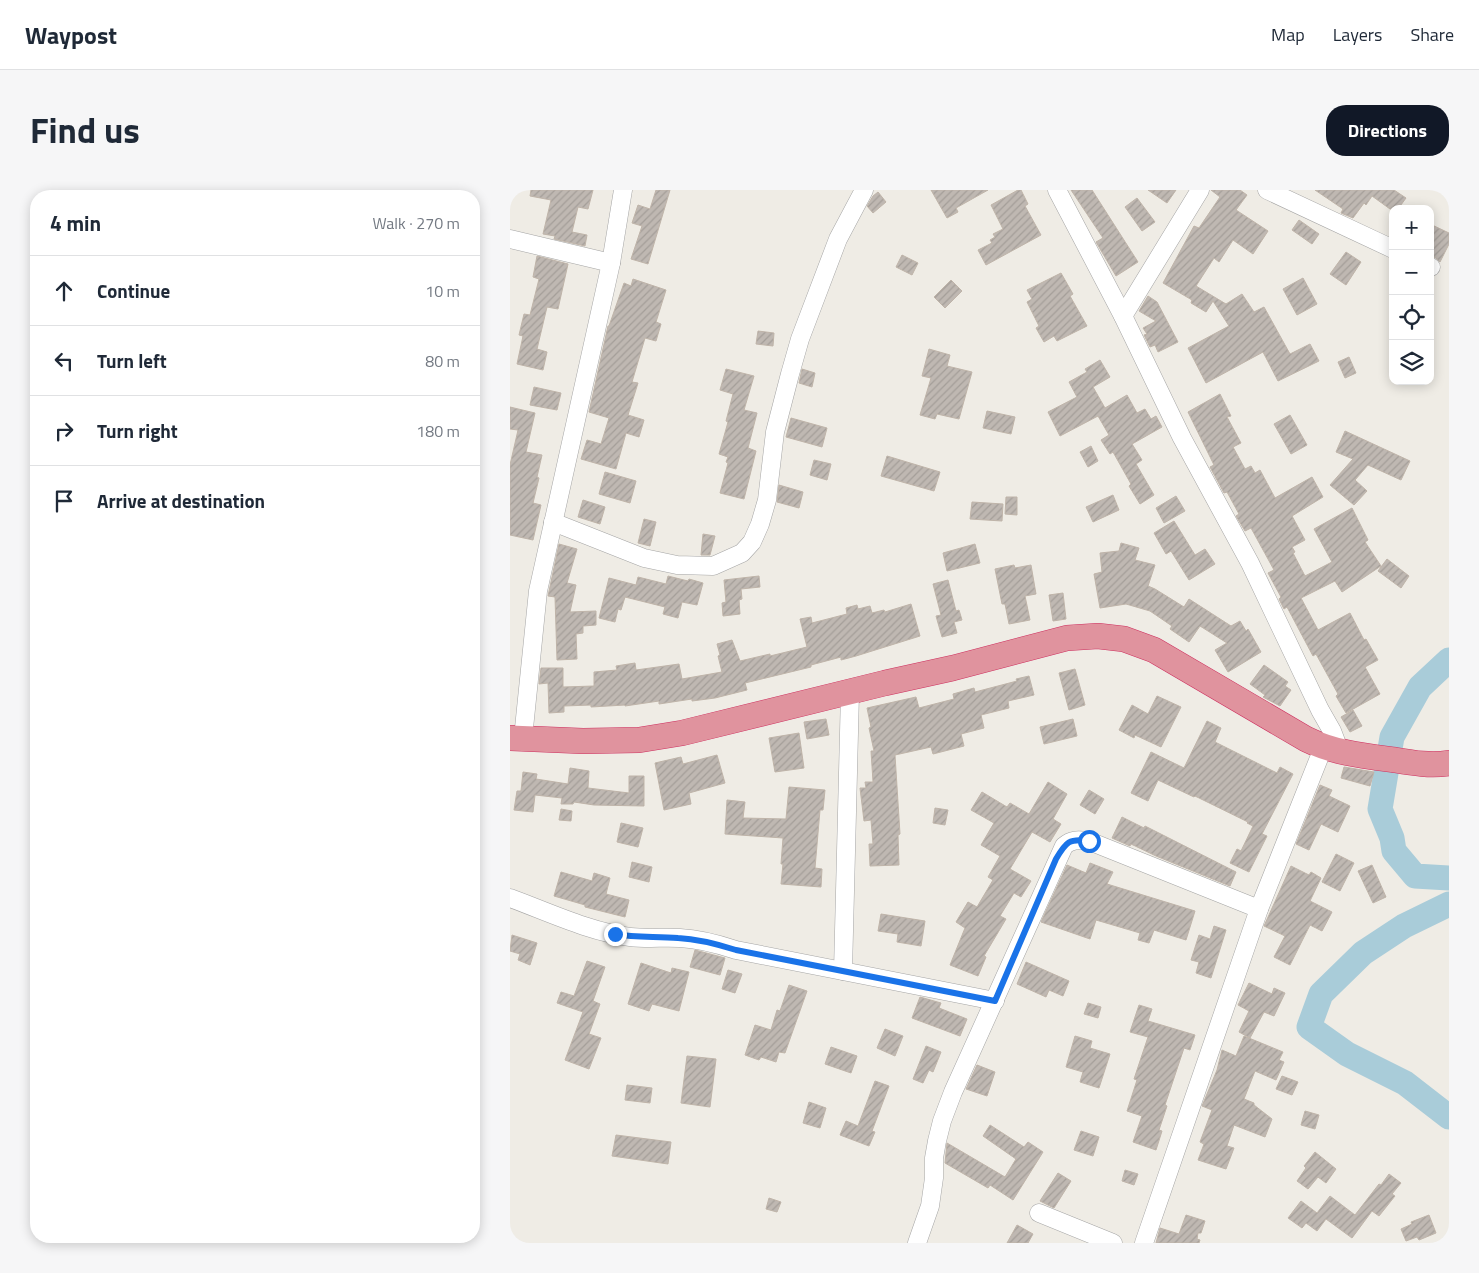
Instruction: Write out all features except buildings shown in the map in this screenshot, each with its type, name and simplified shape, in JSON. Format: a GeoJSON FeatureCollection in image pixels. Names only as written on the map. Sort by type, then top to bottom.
{"type":"FeatureCollection","features":[{"type":"Feature","properties":{"kind":"highway"},"geometry":{"type":"LineString","coordinates":[[517,738],[583,741],[639,740],[682,732],[850,693],[1067,638],[1098,636],[1124,639],[1154,650],[1323,746],[1377,758],[1414,763],[1438,765],[1449,763]]}},
{"type":"Feature","properties":{"kind":"street"},"geometry":{"type":"LineString","coordinates":[[517,738],[538,592],[611,263],[623,190]]}},
{"type":"Feature","properties":{"kind":"street"},"geometry":{"type":"LineString","coordinates":[[553,522],[644,558],[677,565],[714,566],[742,553],[752,542],[767,500],[775,432],[800,339],[838,239],[864,190]]}},
{"type":"Feature","properties":{"kind":"street"},"geometry":{"type":"LineString","coordinates":[[1057,190],[1123,316],[1182,438],[1250,563],[1320,710],[1332,731],[1323,746],[1259,909],[1144,1243]]}},
{"type":"Feature","properties":{"kind":"street"},"geometry":{"type":"LineString","coordinates":[[1123,316],[1200,190]]}},
{"type":"Feature","properties":{"kind":"street"},"geometry":{"type":"LineString","coordinates":[[1267,190],[1389,248]]}},
{"type":"Feature","properties":{"kind":"street"},"geometry":{"type":"LineString","coordinates":[[510,239],[611,263]]}},
{"type":"Feature","properties":{"kind":"street"},"geometry":{"type":"LineString","coordinates":[[843,971],[850,693]]}},
{"type":"Feature","properties":{"kind":"street"},"geometry":{"type":"LineString","coordinates":[[1320,710],[1317,718],[1323,746]]}},
{"type":"Feature","properties":{"kind":"street"},"geometry":{"type":"LineString","coordinates":[[917,1243],[930,1206],[934,1178],[934,1158],[942,1121],[1056,859],[1064,846],[1070,841],[1089,841],[1259,909]]}},
{"type":"Feature","properties":{"kind":"street"},"geometry":{"type":"LineString","coordinates":[[510,898],[615,934],[631,937],[702,940],[736,950],[995,1001]]}},
{"type":"Feature","properties":{"kind":"street"},"geometry":{"type":"LineString","coordinates":[[1039,1213],[1113,1243]]}},
{"type":"Feature","properties":{"kind":"waterway"},"geometry":{"type":"LineString","coordinates":[[1449,660],[1420,687],[1392,737],[1380,809],[1392,838],[1394,851],[1415,876],[1449,878]]}},
{"type":"Feature","properties":{"kind":"waterway"},"geometry":{"type":"LineString","coordinates":[[1449,904],[1404,926],[1363,953],[1321,994],[1309,1027],[1347,1054],[1405,1083],[1449,1117]]}},
{"type":"Feature","properties":{"kind":"route"},"geometry":{"type":"LineString","coordinates":[[615,934],[631,937],[702,940],[736,950],[995,1001],[1056,859],[1064,846],[1070,841],[1089,841]]}}]}
